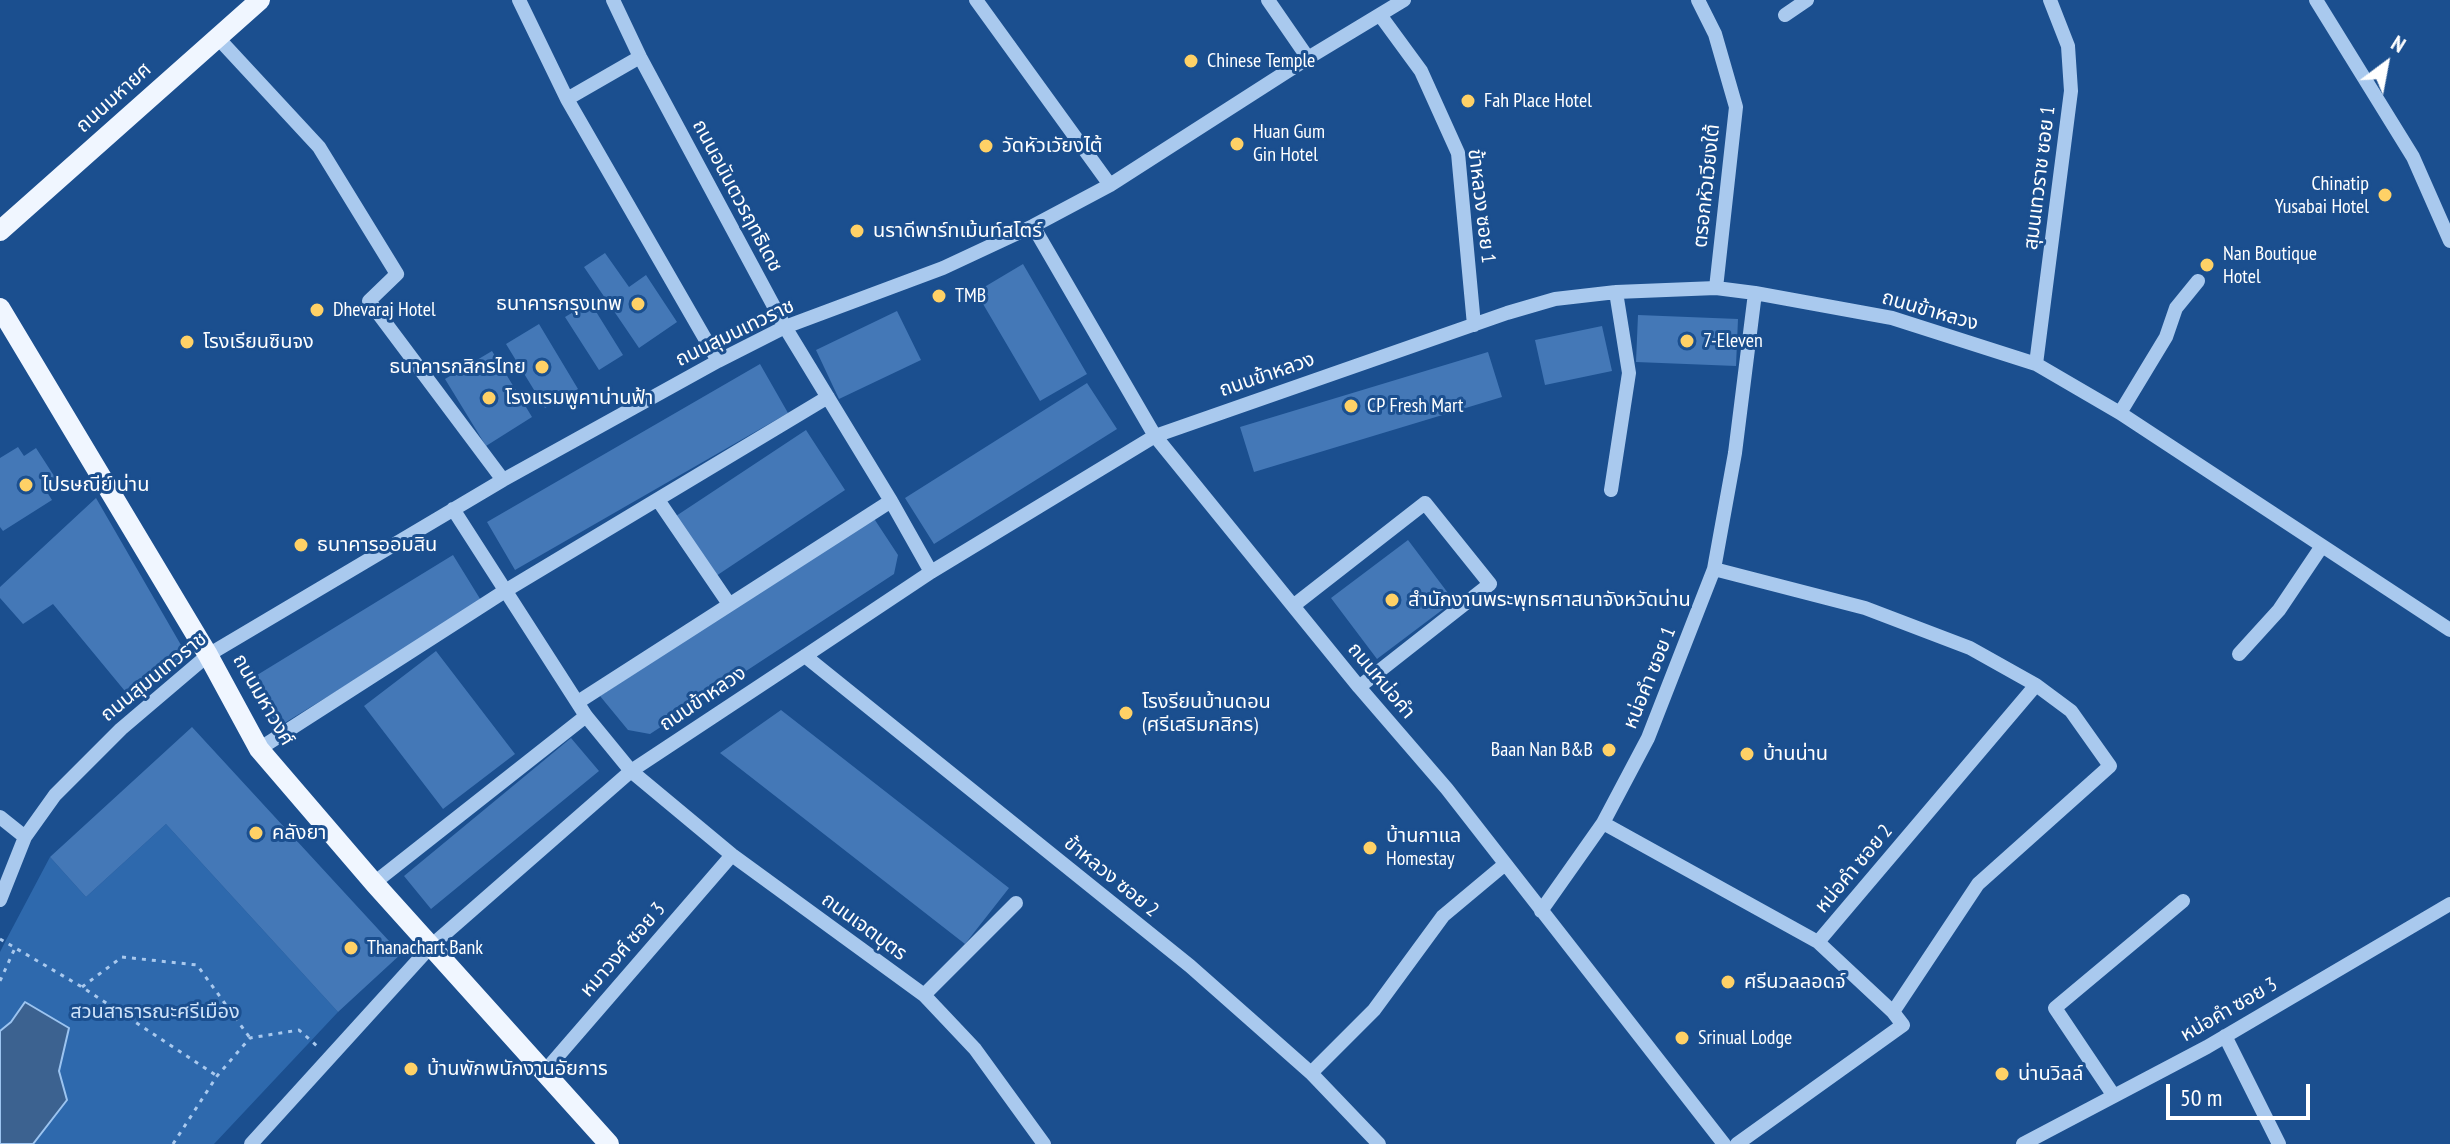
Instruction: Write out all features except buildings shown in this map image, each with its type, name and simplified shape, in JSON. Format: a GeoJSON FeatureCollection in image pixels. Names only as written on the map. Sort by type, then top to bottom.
{"type":"FeatureCollection","features":[{"type":"Feature","properties":{"kind":"main road","name":"ถนนมหายศ"},"geometry":{"type":"LineString","coordinates":[[0,231],[260,0]]}},
{"type":"Feature","properties":{"kind":"main road","name":"ถนนมหาวงศ์"},"geometry":{"type":"LineString","coordinates":[[0,308],[208,655],[259,749],[374,883],[609,1144]]}},
{"type":"Feature","properties":{"kind":"street"},"geometry":{"type":"LineString","coordinates":[[519,0],[567,99],[718,361]]}},
{"type":"Feature","properties":{"kind":"street","name":"ถนนอนันตวรฤทธิเดช"},"geometry":{"type":"LineString","coordinates":[[613,0],[640,57],[785,327],[931,572]]}},
{"type":"Feature","properties":{"kind":"street"},"geometry":{"type":"LineString","coordinates":[[976,0],[1110,185]]}},
{"type":"Feature","properties":{"kind":"street"},"geometry":{"type":"LineString","coordinates":[[1268,0],[1308,58]]}},
{"type":"Feature","properties":{"kind":"street","name":"ถนนสุมนเทวราช"},"geometry":{"type":"LineString","coordinates":[[0,900],[25,837],[55,795],[87,760],[208,655],[503,480],[718,361],[785,327],[943,268],[1033,226],[1110,185],[1404,0]]}},
{"type":"Feature","properties":{"kind":"street","name":"ตรอกหัวเวียงใต้"},"geometry":{"type":"LineString","coordinates":[[1698,0],[1715,34],[1736,107],[1716,288]]}},
{"type":"Feature","properties":{"kind":"street"},"geometry":{"type":"LineString","coordinates":[[1785,15],[1807,0]]}},
{"type":"Feature","properties":{"kind":"street","name":"สุมนเทวราช ซอย 1"},"geometry":{"type":"LineString","coordinates":[[2036,364],[2071,91],[2068,46],[2050,0]]}},
{"type":"Feature","properties":{"kind":"street"},"geometry":{"type":"LineString","coordinates":[[2316,0],[2413,157],[2450,241]]}},
{"type":"Feature","properties":{"kind":"street","name":"ข้าหลวง ซอย 1"},"geometry":{"type":"LineString","coordinates":[[1380,15],[1421,71],[1458,153],[1474,325]]}},
{"type":"Feature","properties":{"kind":"street"},"geometry":{"type":"LineString","coordinates":[[218,38],[319,147],[397,274],[369,301],[503,480]]}},
{"type":"Feature","properties":{"kind":"street"},"geometry":{"type":"LineString","coordinates":[[567,99],[640,57]]}},
{"type":"Feature","properties":{"kind":"street","name":"ถนนหน่อคำ"},"geometry":{"type":"LineString","coordinates":[[1033,226],[1155,436],[1359,687],[1447,789],[1724,1144]]}},
{"type":"Feature","properties":{"kind":"street"},"geometry":{"type":"LineString","coordinates":[[2120,413],[2166,337],[2176,308],[2198,281]]}},
{"type":"Feature","properties":{"kind":"street","name":"ถนนข้าหลวง"},"geometry":{"type":"LineString","coordinates":[[251,1144],[431,946],[631,771],[931,572],[1155,436],[1555,299],[1616,292],[1716,288],[1755,293],[1892,318],[2036,364],[2120,413],[2450,630]]}},
{"type":"Feature","properties":{"kind":"street"},"geometry":{"type":"LineString","coordinates":[[1611,490],[1629,373],[1616,292]]}},
{"type":"Feature","properties":{"kind":"street","name":"หน่อคำ ซอย 1"},"geometry":{"type":"LineString","coordinates":[[1541,911],[1603,823],[1648,738],[1714,569],[1735,453],[1755,293]]}},
{"type":"Feature","properties":{"kind":"street"},"geometry":{"type":"LineString","coordinates":[[259,749],[505,591],[828,397]]}},
{"type":"Feature","properties":{"kind":"street"},"geometry":{"type":"LineString","coordinates":[[658,500],[729,604]]}},
{"type":"Feature","properties":{"kind":"street"},"geometry":{"type":"LineString","coordinates":[[578,702],[891,501]]}},
{"type":"Feature","properties":{"kind":"street"},"geometry":{"type":"LineString","coordinates":[[1293,606],[1425,503],[1490,584],[1359,687]]}},
{"type":"Feature","properties":{"kind":"street","name":"ถนนเจตบุตร"},"geometry":{"type":"LineString","coordinates":[[453,509],[586,716],[631,771],[732,855],[924,995],[975,1049],[1044,1144]]}},
{"type":"Feature","properties":{"kind":"street"},"geometry":{"type":"LineString","coordinates":[[2239,654],[2279,610],[2322,546]]}},
{"type":"Feature","properties":{"kind":"street"},"geometry":{"type":"LineString","coordinates":[[1714,569],[1865,608],[1970,648],[2036,685],[2071,711],[2110,766],[1978,884],[1893,1012],[1903,1025],[1737,1144]]}},
{"type":"Feature","properties":{"kind":"street","name":"ข้าหลวง ซอย 2"},"geometry":{"type":"LineString","coordinates":[[805,656],[1190,966],[1311,1073],[1379,1144]]}},
{"type":"Feature","properties":{"kind":"street","name":"หน่อคำ ซอย 2"},"geometry":{"type":"LineString","coordinates":[[1893,1012],[1818,942],[2036,685]]}},
{"type":"Feature","properties":{"kind":"street"},"geometry":{"type":"LineString","coordinates":[[374,883],[586,716]]}},
{"type":"Feature","properties":{"kind":"street"},"geometry":{"type":"LineString","coordinates":[[0,817],[25,837]]}},
{"type":"Feature","properties":{"kind":"street"},"geometry":{"type":"LineString","coordinates":[[1603,823],[1818,942]]}},
{"type":"Feature","properties":{"kind":"street","name":"หมาวงศ์ ซอย 3"},"geometry":{"type":"LineString","coordinates":[[545,1071],[732,855]]}},
{"type":"Feature","properties":{"kind":"street"},"geometry":{"type":"LineString","coordinates":[[1311,1073],[1374,1010],[1443,916],[1504,865]]}},
{"type":"Feature","properties":{"kind":"street"},"geometry":{"type":"LineString","coordinates":[[2114,1096],[2055,1008],[2183,901]]}},
{"type":"Feature","properties":{"kind":"street"},"geometry":{"type":"LineString","coordinates":[[924,995],[1016,903]]}},
{"type":"Feature","properties":{"kind":"street","name":"หน่อคำ ซอย 3"},"geometry":{"type":"LineString","coordinates":[[2023,1144],[2225,1036],[2450,904]]}},
{"type":"Feature","properties":{"kind":"street"},"geometry":{"type":"LineString","coordinates":[[2225,1036],[2279,1144]]}},
{"type":"Feature","properties":{"kind":"path"},"geometry":{"type":"LineString","coordinates":[[0,939],[82,987],[217,1076]]}},
{"type":"Feature","properties":{"kind":"path"},"geometry":{"type":"LineString","coordinates":[[0,981],[15,948]]}},
{"type":"Feature","properties":{"kind":"path"},"geometry":{"type":"LineString","coordinates":[[82,987],[122,957],[197,965],[250,1038]]}},
{"type":"Feature","properties":{"kind":"path"},"geometry":{"type":"LineString","coordinates":[[173,1144],[217,1076],[250,1038],[299,1030],[330,1057]]}},
{"type":"Feature","properties":{"kind":"green space","name":"สวนสาธารณะศรีเมือง"},"geometry":{"type":"Polygon","coordinates":[[[166,824],[338,1012],[214,1144],[0,1144],[0,952],[5,942],[50,857],[86,897],[166,824]]]}},
{"type":"Feature","properties":{"kind":"shaded area"},"geometry":{"type":"Polygon","coordinates":[[[25,1002],[69,1028],[59,1071],[67,1100],[33,1144],[0,1144],[0,1031],[11,1022],[25,1002]]]}},
{"type":"Feature","properties":{"kind":"place","name":"Chinese Temple"},"geometry":{"type":"Point","coordinates":[1191,61]}},
{"type":"Feature","properties":{"kind":"place","name":"Fah Place Hotel"},"geometry":{"type":"Point","coordinates":[1468,101]}},
{"type":"Feature","properties":{"kind":"place","name":"Huan Gum Gin Hotel"},"geometry":{"type":"Point","coordinates":[1237,144]}},
{"type":"Feature","properties":{"kind":"place","name":"วัดหัวเวัยงไต้"},"geometry":{"type":"Point","coordinates":[986,146]}},
{"type":"Feature","properties":{"kind":"place","name":"Chinatip Yusabai Hotel"},"geometry":{"type":"Point","coordinates":[2385,195]}},
{"type":"Feature","properties":{"kind":"place","name":"นราดีพาร์ทเม้นท์สโตร์"},"geometry":{"type":"Point","coordinates":[857,231]}},
{"type":"Feature","properties":{"kind":"place","name":"Nan Boutique Hotel"},"geometry":{"type":"Point","coordinates":[2207,265]}},
{"type":"Feature","properties":{"kind":"place","name":"TMB"},"geometry":{"type":"Point","coordinates":[939,296]}},
{"type":"Feature","properties":{"kind":"place","name":"ธนาคารกรุงเทพ"},"geometry":{"type":"Point","coordinates":[638,304]}},
{"type":"Feature","properties":{"kind":"place","name":"Dhevaraj Hotel"},"geometry":{"type":"Point","coordinates":[317,310]}},
{"type":"Feature","properties":{"kind":"place","name":"7-Eleven"},"geometry":{"type":"Point","coordinates":[1687,341]}},
{"type":"Feature","properties":{"kind":"place","name":"โรงเรียนซินจง"},"geometry":{"type":"Point","coordinates":[187,342]}},
{"type":"Feature","properties":{"kind":"place","name":"ธนาคารกสิกรไทย"},"geometry":{"type":"Point","coordinates":[542,367]}},
{"type":"Feature","properties":{"kind":"place","name":"โรงแรมพูคาน่านฟ้า"},"geometry":{"type":"Point","coordinates":[489,398]}},
{"type":"Feature","properties":{"kind":"place","name":"CP Fresh Mart"},"geometry":{"type":"Point","coordinates":[1351,406]}},
{"type":"Feature","properties":{"kind":"place","name":"ไปรษณีย์ น่าน"},"geometry":{"type":"Point","coordinates":[26,485]}},
{"type":"Feature","properties":{"kind":"place","name":"ธนาคารออมสิน"},"geometry":{"type":"Point","coordinates":[301,545]}},
{"type":"Feature","properties":{"kind":"place","name":"สำนักงานพระพุทธศาสนาจังหวัดน่าน"},"geometry":{"type":"Point","coordinates":[1392,600]}},
{"type":"Feature","properties":{"kind":"place","name":"โรงรียนบ้านดอน (ศรีเสริมกสิกร)"},"geometry":{"type":"Point","coordinates":[1126,713]}},
{"type":"Feature","properties":{"kind":"place","name":"Baan Nan B&B"},"geometry":{"type":"Point","coordinates":[1609,750]}},
{"type":"Feature","properties":{"kind":"place","name":"บ้านน่าน"},"geometry":{"type":"Point","coordinates":[1747,754]}},
{"type":"Feature","properties":{"kind":"place","name":"คลังยา"},"geometry":{"type":"Point","coordinates":[256,833]}},
{"type":"Feature","properties":{"kind":"place","name":"บ้านกาแล Homestay"},"geometry":{"type":"Point","coordinates":[1370,848]}},
{"type":"Feature","properties":{"kind":"place","name":"Thanachart Bank"},"geometry":{"type":"Point","coordinates":[351,948]}},
{"type":"Feature","properties":{"kind":"place","name":"ศรีนวลลอดจ์"},"geometry":{"type":"Point","coordinates":[1728,982]}},
{"type":"Feature","properties":{"kind":"place","name":"Srinual Lodge"},"geometry":{"type":"Point","coordinates":[1682,1038]}},
{"type":"Feature","properties":{"kind":"place","name":"บ้านพักพนักงานอัยการ"},"geometry":{"type":"Point","coordinates":[411,1069]}},
{"type":"Feature","properties":{"kind":"place","name":"น่านวิลล์"},"geometry":{"type":"Point","coordinates":[2002,1074]}}]}
